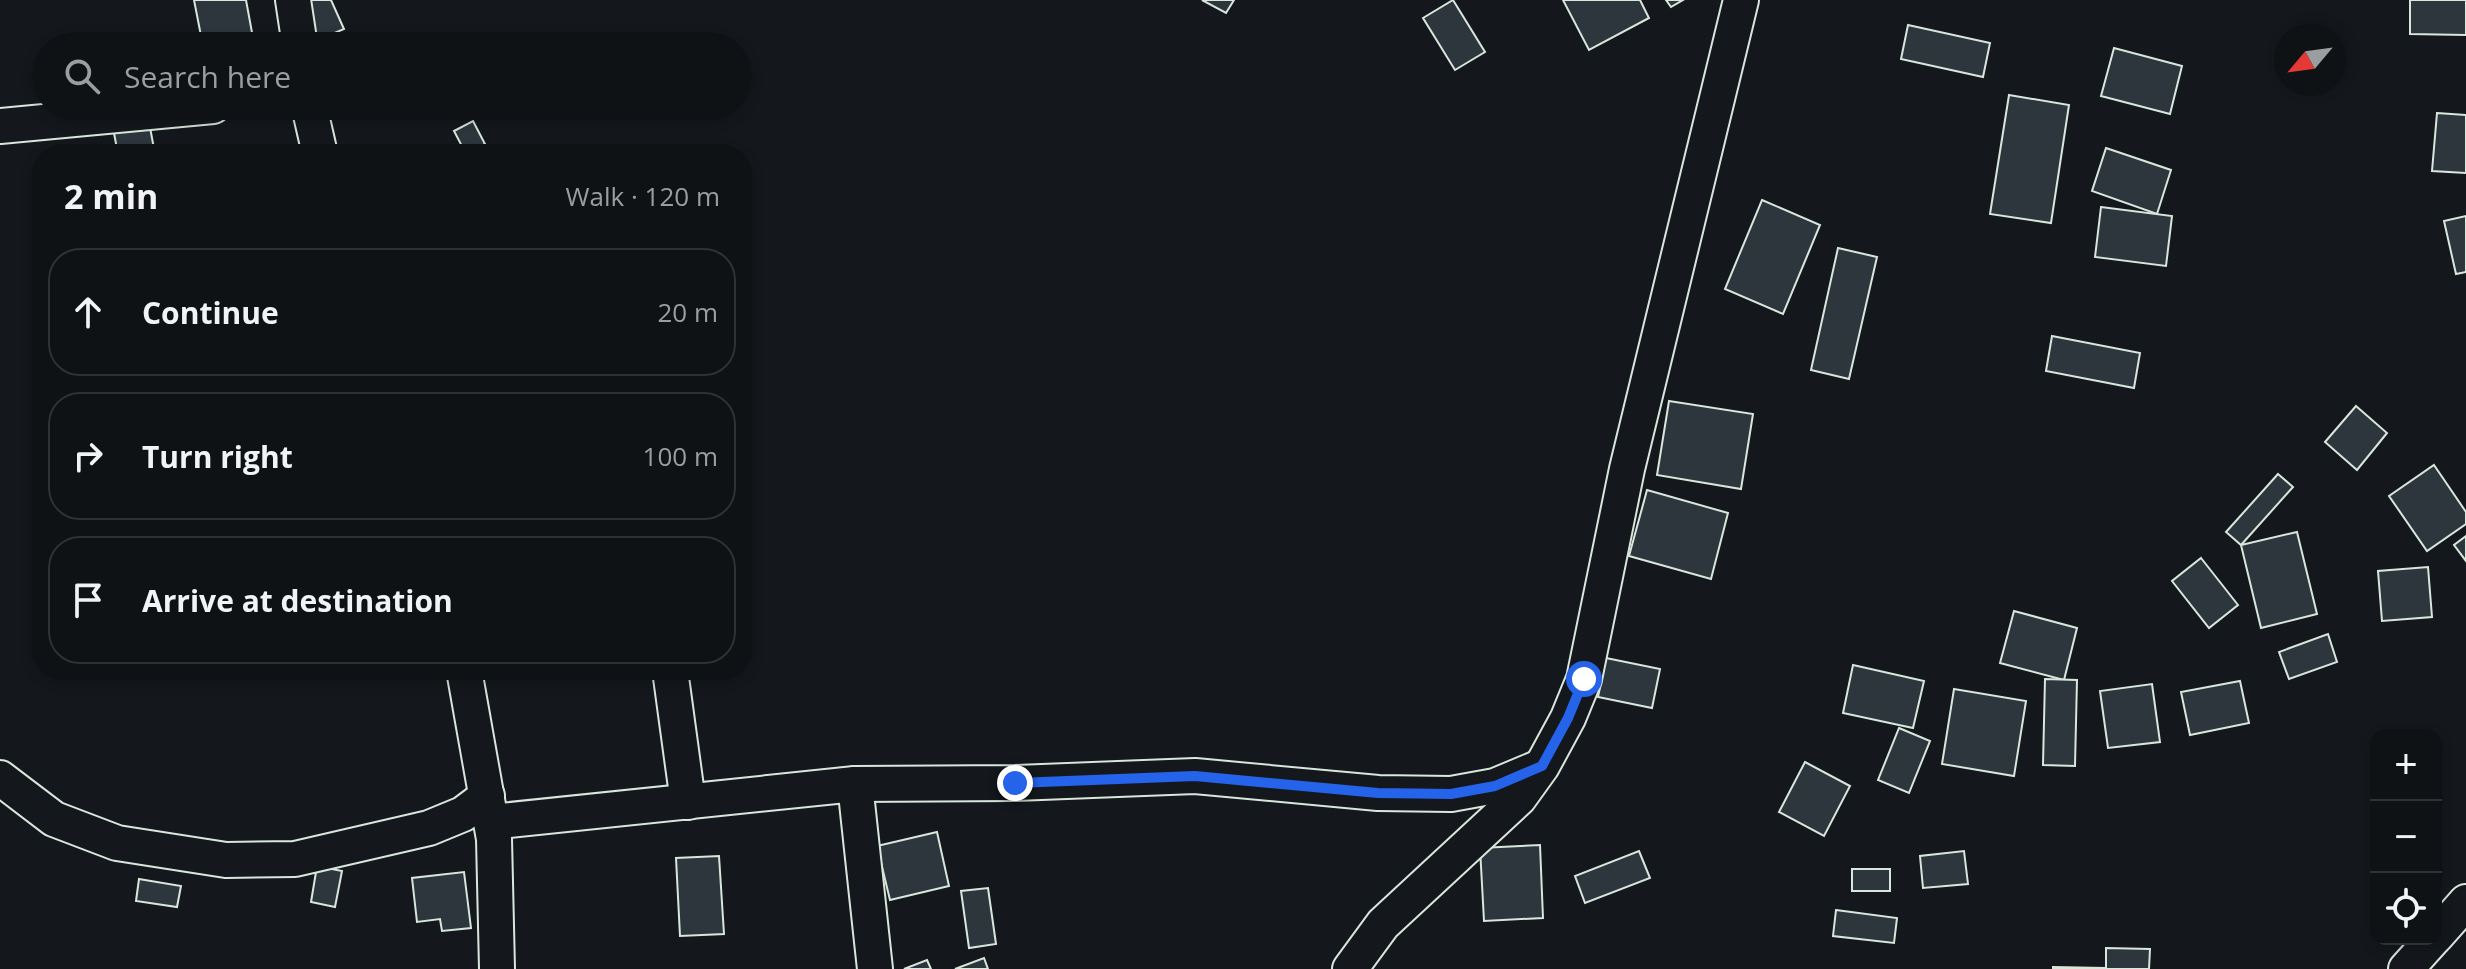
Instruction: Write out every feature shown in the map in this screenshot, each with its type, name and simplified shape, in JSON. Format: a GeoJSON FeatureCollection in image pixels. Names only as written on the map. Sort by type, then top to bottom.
{"type":"FeatureCollection","features":[{"type":"Feature","properties":{"kind":"street"},"geometry":{"type":"LineString","coordinates":[[293,0],[298,32]]}},
{"type":"Feature","properties":{"kind":"street"},"geometry":{"type":"LineString","coordinates":[[1350,969],[1383,924],[1519,798],[1542,766],[1568,718],[1584,679],[1627,469],[1741,0]]}},
{"type":"Feature","properties":{"kind":"street"},"geometry":{"type":"LineString","coordinates":[[0,126],[64,120]]}},
{"type":"Feature","properties":{"kind":"street"},"geometry":{"type":"LineString","coordinates":[[312,120],[318,144]]}},
{"type":"Feature","properties":{"kind":"street"},"geometry":{"type":"LineString","coordinates":[[466,680],[494,839],[497,969]]}},
{"type":"Feature","properties":{"kind":"street"},"geometry":{"type":"LineString","coordinates":[[671,680],[688,802]]}},
{"type":"Feature","properties":{"kind":"street"},"geometry":{"type":"LineString","coordinates":[[0,778],[54,819],[117,843],[226,860],[295,859],[429,828],[463,814],[489,809],[688,802],[855,784],[1015,783],[1195,776],[1378,793],[1451,794],[1495,786],[1542,766]]}},
{"type":"Feature","properties":{"kind":"street"},"geometry":{"type":"LineString","coordinates":[[855,784],[875,969]]}},
{"type":"Feature","properties":{"kind":"street"},"geometry":{"type":"LineString","coordinates":[[2442,928],[2466,902]]}},
{"type":"Feature","properties":{"kind":"street"},"geometry":{"type":"LineString","coordinates":[[2406,969],[2427,945]]}},
{"type":"Feature","properties":{"kind":"building"},"geometry":{"type":"Polygon","coordinates":[[[194,0],[246,0],[252,32],[200,32],[194,0]]]}},
{"type":"Feature","properties":{"kind":"building"},"geometry":{"type":"Polygon","coordinates":[[[312,0],[331,0],[344,29],[312,32],[301,5],[312,0]]]}},
{"type":"Feature","properties":{"kind":"building"},"geometry":{"type":"Polygon","coordinates":[[[1202,0],[1234,0],[1226,13],[1202,0]]]}},
{"type":"Feature","properties":{"kind":"building"},"geometry":{"type":"Polygon","coordinates":[[[1453,0],[1485,52],[1455,70],[1423,18],[1453,0]]]}},
{"type":"Feature","properties":{"kind":"building"},"geometry":{"type":"Polygon","coordinates":[[[1563,0],[1640,0],[1649,18],[1589,50],[1563,0]]]}},
{"type":"Feature","properties":{"kind":"building"},"geometry":{"type":"Polygon","coordinates":[[[1666,0],[1683,0],[1671,7],[1666,0]]]}},
{"type":"Feature","properties":{"kind":"building"},"geometry":{"type":"Polygon","coordinates":[[[2410,0],[2466,0],[2466,35],[2410,34],[2410,0]]]}},
{"type":"Feature","properties":{"kind":"building"},"geometry":{"type":"Polygon","coordinates":[[[1908,25],[1990,43],[1983,77],[1901,59],[1908,25]]]}},
{"type":"Feature","properties":{"kind":"building"},"geometry":{"type":"Polygon","coordinates":[[[2114,48],[2182,66],[2170,114],[2101,96],[2114,48]]]}},
{"type":"Feature","properties":{"kind":"building"},"geometry":{"type":"Polygon","coordinates":[[[2009,95],[2069,105],[2051,223],[1990,214],[2009,95]]]}},
{"type":"Feature","properties":{"kind":"building"},"geometry":{"type":"Polygon","coordinates":[[[2437,113],[2466,115],[2466,173],[2432,171],[2437,113]]]}},
{"type":"Feature","properties":{"kind":"building"},"geometry":{"type":"Polygon","coordinates":[[[473,121],[485,144],[461,144],[454,131],[473,121]]]}},
{"type":"Feature","properties":{"kind":"building"},"geometry":{"type":"Polygon","coordinates":[[[149,122],[153,144],[116,144],[113,128],[149,122]]]}},
{"type":"Feature","properties":{"kind":"building"},"geometry":{"type":"Polygon","coordinates":[[[2106,148],[2171,170],[2157,214],[2092,191],[2106,148]]]}},
{"type":"Feature","properties":{"kind":"building"},"geometry":{"type":"Polygon","coordinates":[[[1762,200],[1820,225],[1783,314],[1725,289],[1762,200]]]}},
{"type":"Feature","properties":{"kind":"building"},"geometry":{"type":"Polygon","coordinates":[[[2101,207],[2172,216],[2166,266],[2095,257],[2101,207]]]}},
{"type":"Feature","properties":{"kind":"building"},"geometry":{"type":"Polygon","coordinates":[[[2466,216],[2466,272],[2456,274],[2444,221],[2466,216]]]}},
{"type":"Feature","properties":{"kind":"building"},"geometry":{"type":"Polygon","coordinates":[[[1838,248],[1877,257],[1849,379],[1811,370],[1838,248]]]}},
{"type":"Feature","properties":{"kind":"building"},"geometry":{"type":"Polygon","coordinates":[[[2052,336],[2140,353],[2134,388],[2046,371],[2052,336]]]}},
{"type":"Feature","properties":{"kind":"building"},"geometry":{"type":"Polygon","coordinates":[[[1669,401],[1753,414],[1741,489],[1657,475],[1669,401]]]}},
{"type":"Feature","properties":{"kind":"building"},"geometry":{"type":"Polygon","coordinates":[[[2356,406],[2387,433],[2357,470],[2325,442],[2356,406]]]}},
{"type":"Feature","properties":{"kind":"building"},"geometry":{"type":"Polygon","coordinates":[[[2434,465],[2466,512],[2466,524],[2427,551],[2389,496],[2434,465]]]}},
{"type":"Feature","properties":{"kind":"building"},"geometry":{"type":"Polygon","coordinates":[[[2278,474],[2293,487],[2241,545],[2226,532],[2278,474]]]}},
{"type":"Feature","properties":{"kind":"building"},"geometry":{"type":"Polygon","coordinates":[[[1647,490],[1728,513],[1711,579],[1629,556],[1647,490]]]}},
{"type":"Feature","properties":{"kind":"building"},"geometry":{"type":"Polygon","coordinates":[[[2297,532],[2317,614],[2261,628],[2241,545],[2297,532]]]}},
{"type":"Feature","properties":{"kind":"building"},"geometry":{"type":"Polygon","coordinates":[[[2466,536],[2466,561],[2454,545],[2466,536]]]}},
{"type":"Feature","properties":{"kind":"building"},"geometry":{"type":"Polygon","coordinates":[[[2201,558],[2238,605],[2209,628],[2172,581],[2201,558]]]}},
{"type":"Feature","properties":{"kind":"building"},"geometry":{"type":"Polygon","coordinates":[[[2428,567],[2432,617],[2382,621],[2378,571],[2428,567]]]}},
{"type":"Feature","properties":{"kind":"building"},"geometry":{"type":"Polygon","coordinates":[[[2014,611],[2077,628],[2064,680],[2000,663],[2014,611]]]}},
{"type":"Feature","properties":{"kind":"building"},"geometry":{"type":"Polygon","coordinates":[[[2328,634],[2337,662],[2289,679],[2279,652],[2328,634]]]}},
{"type":"Feature","properties":{"kind":"building"},"geometry":{"type":"Polygon","coordinates":[[[1606,658],[1660,669],[1652,708],[1598,697],[1606,658]]]}},
{"type":"Feature","properties":{"kind":"building"},"geometry":{"type":"Polygon","coordinates":[[[1853,665],[1924,681],[1913,728],[1843,713],[1853,665]]]}},
{"type":"Feature","properties":{"kind":"building"},"geometry":{"type":"Polygon","coordinates":[[[2045,679],[2077,680],[2075,766],[2043,765],[2045,679]]]}},
{"type":"Feature","properties":{"kind":"building"},"geometry":{"type":"Polygon","coordinates":[[[2240,681],[2249,723],[2190,735],[2181,692],[2240,681]]]}},
{"type":"Feature","properties":{"kind":"building"},"geometry":{"type":"Polygon","coordinates":[[[2152,684],[2160,742],[2108,748],[2100,691],[2152,684]]]}},
{"type":"Feature","properties":{"kind":"building"},"geometry":{"type":"Polygon","coordinates":[[[1954,689],[2026,701],[2014,776],[1942,764],[1954,689]]]}},
{"type":"Feature","properties":{"kind":"building"},"geometry":{"type":"Polygon","coordinates":[[[1899,728],[1930,741],[1909,793],[1878,780],[1899,728]]]}},
{"type":"Feature","properties":{"kind":"building"},"geometry":{"type":"Polygon","coordinates":[[[1805,762],[1850,786],[1824,836],[1779,812],[1805,762]]]}},
{"type":"Feature","properties":{"kind":"building"},"geometry":{"type":"Polygon","coordinates":[[[937,832],[949,886],[890,900],[877,846],[937,832]]]}},
{"type":"Feature","properties":{"kind":"building"},"geometry":{"type":"Polygon","coordinates":[[[1540,845],[1543,918],[1484,921],[1480,848],[1540,845]]]}},
{"type":"Feature","properties":{"kind":"building"},"geometry":{"type":"Polygon","coordinates":[[[1639,851],[1650,878],[1585,903],[1575,876],[1639,851]]]}},
{"type":"Feature","properties":{"kind":"building"},"geometry":{"type":"Polygon","coordinates":[[[1964,851],[1968,884],[1923,888],[1920,856],[1964,851]]]}},
{"type":"Feature","properties":{"kind":"building"},"geometry":{"type":"Polygon","coordinates":[[[719,856],[724,934],[680,936],[676,858],[719,856]]]}},
{"type":"Feature","properties":{"kind":"building"},"geometry":{"type":"Polygon","coordinates":[[[317,866],[342,871],[335,907],[311,902],[317,866]]]}},
{"type":"Feature","properties":{"kind":"building"},"geometry":{"type":"Polygon","coordinates":[[[1852,869],[1890,869],[1890,891],[1852,891],[1852,869]]]}},
{"type":"Feature","properties":{"kind":"building"},"geometry":{"type":"Polygon","coordinates":[[[464,872],[471,928],[442,931],[440,919],[417,922],[412,878],[464,872]]]}},
{"type":"Feature","properties":{"kind":"building"},"geometry":{"type":"Polygon","coordinates":[[[139,879],[181,886],[177,907],[136,901],[139,879]]]}},
{"type":"Feature","properties":{"kind":"building"},"geometry":{"type":"Polygon","coordinates":[[[988,888],[996,944],[969,948],[961,891],[988,888]]]}},
{"type":"Feature","properties":{"kind":"building"},"geometry":{"type":"Polygon","coordinates":[[[1836,910],[1897,918],[1894,943],[1833,936],[1836,910]]]}},
{"type":"Feature","properties":{"kind":"building"},"geometry":{"type":"Polygon","coordinates":[[[2106,948],[2150,949],[2149,969],[2053,969],[2106,968],[2106,948]]]}},
{"type":"Feature","properties":{"kind":"building"},"geometry":{"type":"Polygon","coordinates":[[[984,958],[988,969],[955,969],[984,958]]]}},
{"type":"Feature","properties":{"kind":"building"},"geometry":{"type":"Polygon","coordinates":[[[927,960],[931,969],[904,969],[927,960]]]}},
{"type":"Feature","properties":{"kind":"route"},"geometry":{"type":"LineString","coordinates":[[1015,783],[1195,776],[1378,793],[1451,794],[1495,786],[1542,766],[1568,718],[1584,679]]}}]}
